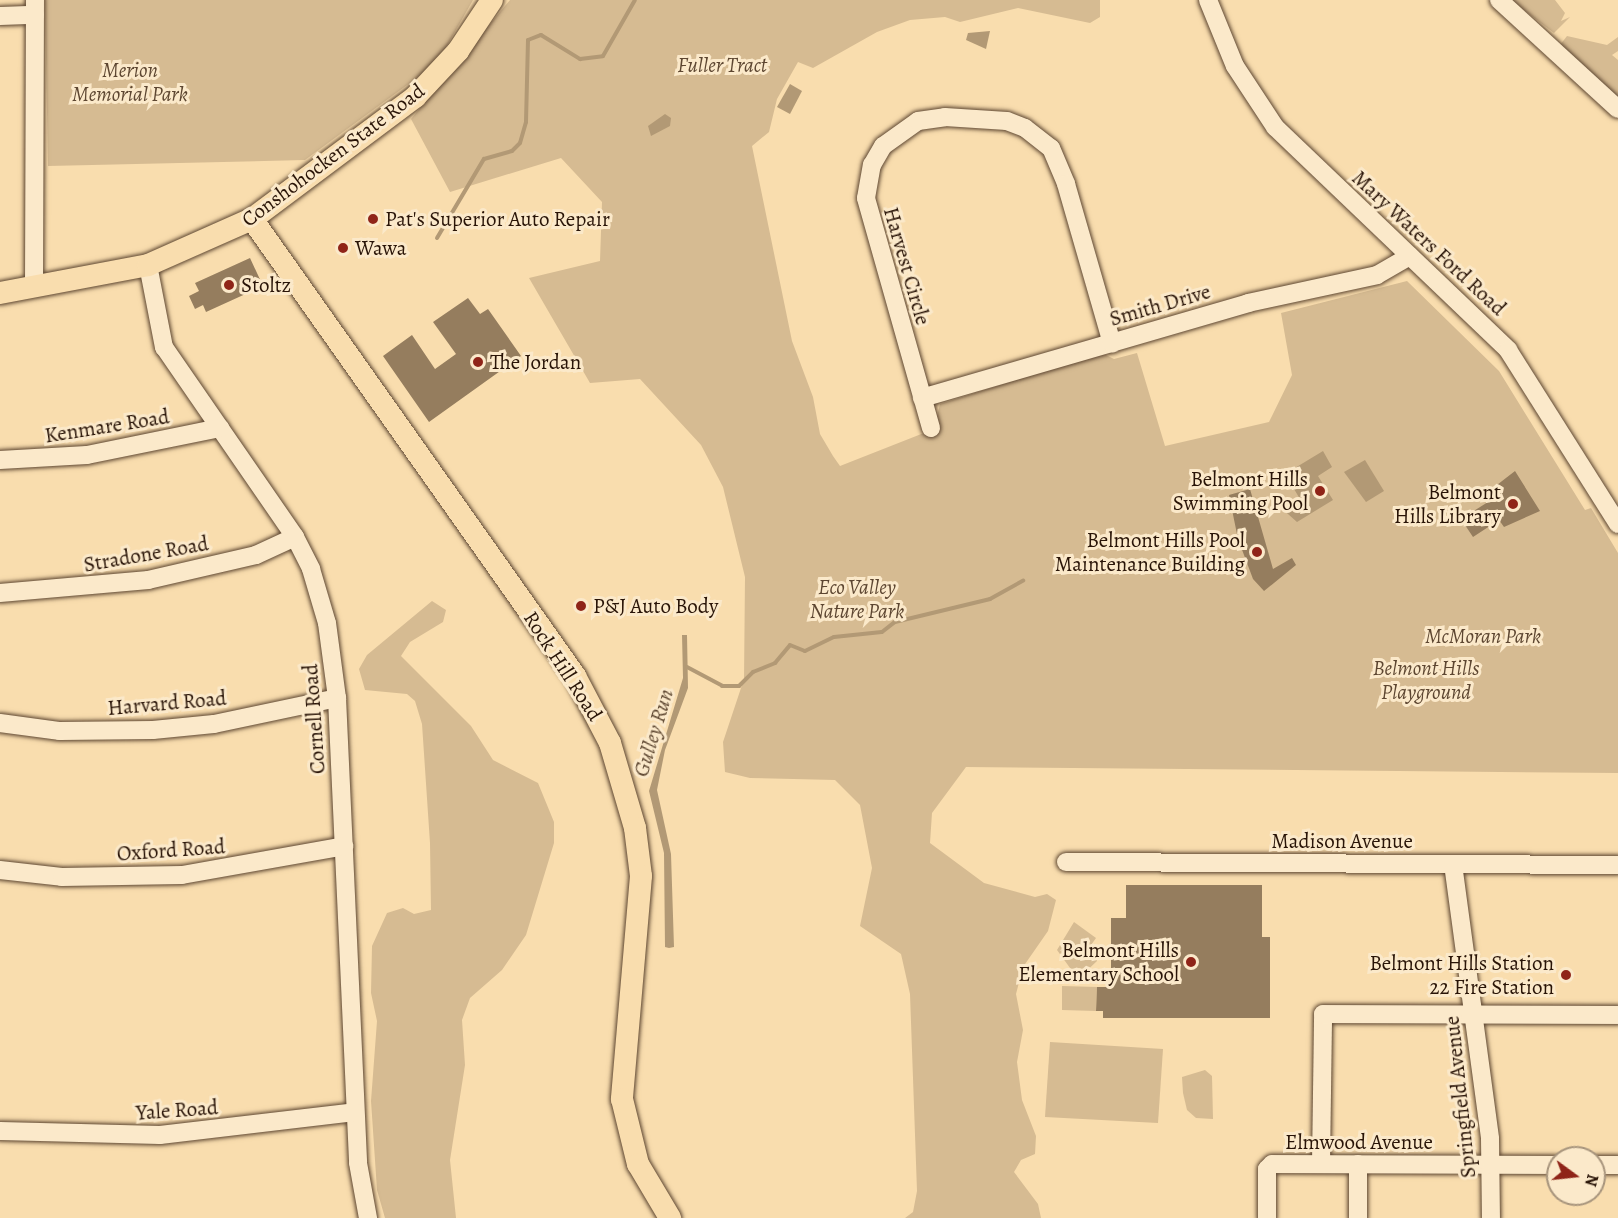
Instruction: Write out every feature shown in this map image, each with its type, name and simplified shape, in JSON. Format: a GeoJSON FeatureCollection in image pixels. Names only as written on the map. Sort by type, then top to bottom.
{"type":"FeatureCollection","features":[{"type":"Feature","properties":{"kind":"main road","name":"Conshohocken State Road"},"geometry":{"type":"LineString","coordinates":[[0,293],[148,265],[252,219],[415,97],[458,51],[492,0]]}},
{"type":"Feature","properties":{"kind":"main road","name":"Rock Hill Road"},"geometry":{"type":"LineString","coordinates":[[252,219],[575,676],[610,743],[630,808],[641,876],[622,1099],[638,1164],[670,1218]]}},
{"type":"Feature","properties":{"kind":"street","name":"Mary Waters Ford Road"},"geometry":{"type":"LineString","coordinates":[[1208,0],[1238,71],[1275,127],[1481,322],[1522,368],[1618,524]]}},
{"type":"Feature","properties":{"kind":"street"},"geometry":{"type":"LineString","coordinates":[[1499,0],[1618,109]]}},
{"type":"Feature","properties":{"kind":"street"},"geometry":{"type":"LineString","coordinates":[[0,16],[35,8],[34,285]]}},
{"type":"Feature","properties":{"kind":"street","name":"Harvest Circle"},"geometry":{"type":"LineString","coordinates":[[931,428],[866,198],[872,165],[883,146],[918,121],[936,117],[1007,121],[1025,128],[1051,148],[1066,184],[1112,343]]}},
{"type":"Feature","properties":{"kind":"street","name":"Smith Drive"},"geometry":{"type":"LineString","coordinates":[[922,398],[1248,303],[1377,275],[1410,256]]}},
{"type":"Feature","properties":{"kind":"street","name":"Cornell Road"},"geometry":{"type":"LineString","coordinates":[[148,265],[164,347],[295,537],[326,616],[337,698],[359,1181],[368,1218]]}},
{"type":"Feature","properties":{"kind":"street","name":"Kenmare Road"},"geometry":{"type":"LineString","coordinates":[[0,460],[87,455],[220,428]]}},
{"type":"Feature","properties":{"kind":"street","name":"Stradone Road"},"geometry":{"type":"LineString","coordinates":[[0,593],[148,580],[256,555],[295,537]]}},
{"type":"Feature","properties":{"kind":"street","name":"Harvard Road"},"geometry":{"type":"LineString","coordinates":[[0,723],[60,730],[153,730],[214,724],[337,698]]}},
{"type":"Feature","properties":{"kind":"street","name":"Oxford Road"},"geometry":{"type":"LineString","coordinates":[[0,870],[79,878],[182,875],[344,846]]}},
{"type":"Feature","properties":{"kind":"street","name":"Madison Avenue"},"geometry":{"type":"LineString","coordinates":[[1066,862],[1618,865]]}},
{"type":"Feature","properties":{"kind":"street","name":"Springfield Avenue"},"geometry":{"type":"LineString","coordinates":[[1453,864],[1492,1165],[1491,1218]]}},
{"type":"Feature","properties":{"kind":"street"},"geometry":{"type":"LineString","coordinates":[[1321,1164],[1323,1014],[1618,1015]]}},
{"type":"Feature","properties":{"kind":"street","name":"Yale Road"},"geometry":{"type":"LineString","coordinates":[[0,1131],[160,1135],[355,1112]]}},
{"type":"Feature","properties":{"kind":"street"},"geometry":{"type":"LineString","coordinates":[[1358,1164],[1358,1218]]}},
{"type":"Feature","properties":{"kind":"street","name":"Elmwood Avenue"},"geometry":{"type":"LineString","coordinates":[[1267,1218],[1269,1165],[1546,1165]]}},
{"type":"Feature","properties":{"kind":"green space","name":"Merion Memorial Park"},"geometry":{"type":"Polygon","coordinates":[[[45,0],[473,0],[437,63],[305,160],[48,166],[45,0]]]}},
{"type":"Feature","properties":{"kind":"green space"},"geometry":{"type":"Polygon","coordinates":[[[510,0],[1100,0],[1100,17],[1090,23],[1018,8],[960,22],[945,17],[910,20],[877,32],[813,68],[798,62],[777,99],[769,132],[752,146],[792,341],[813,397],[820,434],[833,456],[840,466],[934,429],[940,404],[1102,353],[1114,359],[1137,353],[1165,446],[1269,422],[1292,375],[1281,313],[1407,281],[1499,371],[1585,510],[1591,508],[1618,553],[1618,773],[966,767],[932,813],[930,843],[984,883],[1035,897],[1047,894],[1056,900],[1048,931],[1023,967],[1016,994],[1023,1030],[1017,1062],[1022,1100],[1036,1136],[1035,1154],[1021,1160],[1014,1172],[1038,1204],[1041,1218],[905,1218],[913,1212],[917,1191],[910,994],[901,954],[860,926],[872,868],[860,805],[835,780],[750,778],[725,772],[723,742],[744,679],[745,577],[723,487],[701,445],[640,379],[590,383],[529,278],[600,261],[602,202],[561,158],[450,192],[411,119],[510,0]]]}},
{"type":"Feature","properties":{"kind":"green space"},"geometry":{"type":"Polygon","coordinates":[[[1511,0],[1555,0],[1565,13],[1561,21],[1570,17],[1554,33],[1511,0]]]}},
{"type":"Feature","properties":{"kind":"green space"},"geometry":{"type":"Polygon","coordinates":[[[1567,36],[1607,45],[1618,37],[1618,51],[1612,55],[1618,60],[1618,100],[1560,45],[1567,36]]]}},
{"type":"Feature","properties":{"kind":"green space"},"geometry":{"type":"Polygon","coordinates":[[[432,601],[446,610],[443,622],[410,642],[401,656],[471,726],[493,760],[538,783],[554,822],[554,843],[526,935],[502,970],[470,998],[462,1020],[465,1065],[450,1160],[456,1218],[385,1218],[377,1190],[371,1101],[377,1021],[371,993],[372,946],[387,913],[403,908],[414,914],[431,910],[430,843],[422,724],[415,701],[407,694],[365,690],[359,669],[367,655],[432,601]]]}},
{"type":"Feature","properties":{"kind":"green space"},"geometry":{"type":"Polygon","coordinates":[[[1074,922],[1096,938],[1089,948],[1097,961],[1078,979],[1057,950],[1074,922]]]}},
{"type":"Feature","properties":{"kind":"green space"},"geometry":{"type":"Polygon","coordinates":[[[1062,986],[1097,987],[1096,1011],[1062,1010],[1062,986]]]}},
{"type":"Feature","properties":{"kind":"green space"},"geometry":{"type":"Polygon","coordinates":[[[1050,1042],[1163,1049],[1158,1123],[1045,1117],[1050,1042]]]}},
{"type":"Feature","properties":{"kind":"green space"},"geometry":{"type":"Polygon","coordinates":[[[1205,1070],[1212,1076],[1213,1119],[1196,1118],[1187,1110],[1183,1093],[1182,1077],[1205,1070]]]}},
{"type":"Feature","properties":{"kind":"shaded area"},"geometry":{"type":"Polygon","coordinates":[[[990,31],[986,49],[966,40],[968,33],[990,31]]]}},
{"type":"Feature","properties":{"kind":"shaded area"},"geometry":{"type":"Polygon","coordinates":[[[790,84],[802,91],[790,114],[777,107],[790,84]]]}},
{"type":"Feature","properties":{"kind":"shaded area"},"geometry":{"type":"Polygon","coordinates":[[[665,114],[671,118],[670,126],[651,136],[648,126],[665,114]]]}},
{"type":"Feature","properties":{"kind":"shaded area"},"geometry":{"type":"Polygon","coordinates":[[[1323,451],[1332,467],[1318,476],[1333,500],[1297,522],[1279,506],[1292,499],[1300,512],[1306,509],[1285,474],[1323,451]]]}},
{"type":"Feature","properties":{"kind":"shaded area"},"geometry":{"type":"Polygon","coordinates":[[[1365,460],[1384,491],[1366,502],[1344,472],[1365,460]]]}},
{"type":"Feature","properties":{"kind":"shaded area"},"geometry":{"type":"Polygon","coordinates":[[[682,635],[687,635],[688,688],[665,750],[657,790],[671,854],[674,947],[669,948],[665,947],[664,853],[649,791],[683,678],[682,635]]]}},
{"type":"Feature","properties":{"kind":"building","name":"Stoltz"},"geometry":{"type":"Polygon","coordinates":[[[250,258],[263,286],[206,312],[203,305],[195,309],[189,296],[199,291],[195,283],[250,258]]]}},
{"type":"Feature","properties":{"kind":"building","name":"The Jordan"},"geometry":{"type":"Polygon","coordinates":[[[468,298],[480,314],[488,309],[521,356],[429,422],[383,356],[412,335],[435,369],[456,354],[433,322],[468,298]]]}},
{"type":"Feature","properties":{"kind":"building","name":"Belmont Hills Library"},"geometry":{"type":"Polygon","coordinates":[[[1515,471],[1540,511],[1504,527],[1499,520],[1473,537],[1461,519],[1488,502],[1484,495],[1515,471]]]}},
{"type":"Feature","properties":{"kind":"building","name":"Belmont Hills Pool Maintenance Building"},"geometry":{"type":"Polygon","coordinates":[[[1250,489],[1273,569],[1292,558],[1296,565],[1264,591],[1253,579],[1238,539],[1229,495],[1250,489]]]}},
{"type":"Feature","properties":{"kind":"building","name":"Belmont Hills Elementary School"},"geometry":{"type":"Polygon","coordinates":[[[1126,885],[1262,885],[1262,937],[1270,937],[1270,1018],[1103,1018],[1103,1011],[1096,1011],[1097,987],[1111,987],[1111,918],[1126,918],[1126,885]]]}},
{"type":"Feature","properties":{"kind":"waterway","name":"Gulley Run"},"geometry":{"type":"LineString","coordinates":[[437,238],[484,159],[512,151],[520,143],[526,122],[528,40],[541,35],[580,59],[603,56],[635,0]]}},
{"type":"Feature","properties":{"kind":"waterway"},"geometry":{"type":"LineString","coordinates":[[687,667],[722,686],[739,686],[753,672],[775,663],[790,645],[805,651],[834,637],[882,632],[895,622],[990,599],[1023,581]]}},
{"type":"Feature","properties":{"kind":"place","name":"Pat's Superior Auto Repair"},"geometry":{"type":"Point","coordinates":[373,219]}},
{"type":"Feature","properties":{"kind":"place","name":"Wawa"},"geometry":{"type":"Point","coordinates":[343,248]}},
{"type":"Feature","properties":{"kind":"place","name":"Stoltz"},"geometry":{"type":"Point","coordinates":[229,285]}},
{"type":"Feature","properties":{"kind":"place","name":"The Jordan"},"geometry":{"type":"Point","coordinates":[478,362]}},
{"type":"Feature","properties":{"kind":"place","name":"Belmont Hills Swimming Pool"},"geometry":{"type":"Point","coordinates":[1320,491]}},
{"type":"Feature","properties":{"kind":"place","name":"Belmont Hills Library"},"geometry":{"type":"Point","coordinates":[1513,504]}},
{"type":"Feature","properties":{"kind":"place","name":"Belmont Hills Pool Maintenance Building"},"geometry":{"type":"Point","coordinates":[1257,552]}},
{"type":"Feature","properties":{"kind":"place","name":"P&J Auto Body"},"geometry":{"type":"Point","coordinates":[581,606]}},
{"type":"Feature","properties":{"kind":"place","name":"Belmont Hills Elementary School"},"geometry":{"type":"Point","coordinates":[1191,962]}},
{"type":"Feature","properties":{"kind":"place","name":"Belmont Hills Station 22 Fire Station"},"geometry":{"type":"Point","coordinates":[1566,975]}},
{"type":"Feature","properties":{"kind":"park label","name":"Fuller Tract"},"geometry":{"type":"Point","coordinates":[722,65]}},
{"type":"Feature","properties":{"kind":"park label","name":"Eco Valley Nature Park"},"geometry":{"type":"Point","coordinates":[857,599]}},
{"type":"Feature","properties":{"kind":"park label","name":"McMoran Park"},"geometry":{"type":"Point","coordinates":[1483,636]}},
{"type":"Feature","properties":{"kind":"park label","name":"Belmont Hills Playground"},"geometry":{"type":"Point","coordinates":[1426,680]}}]}
